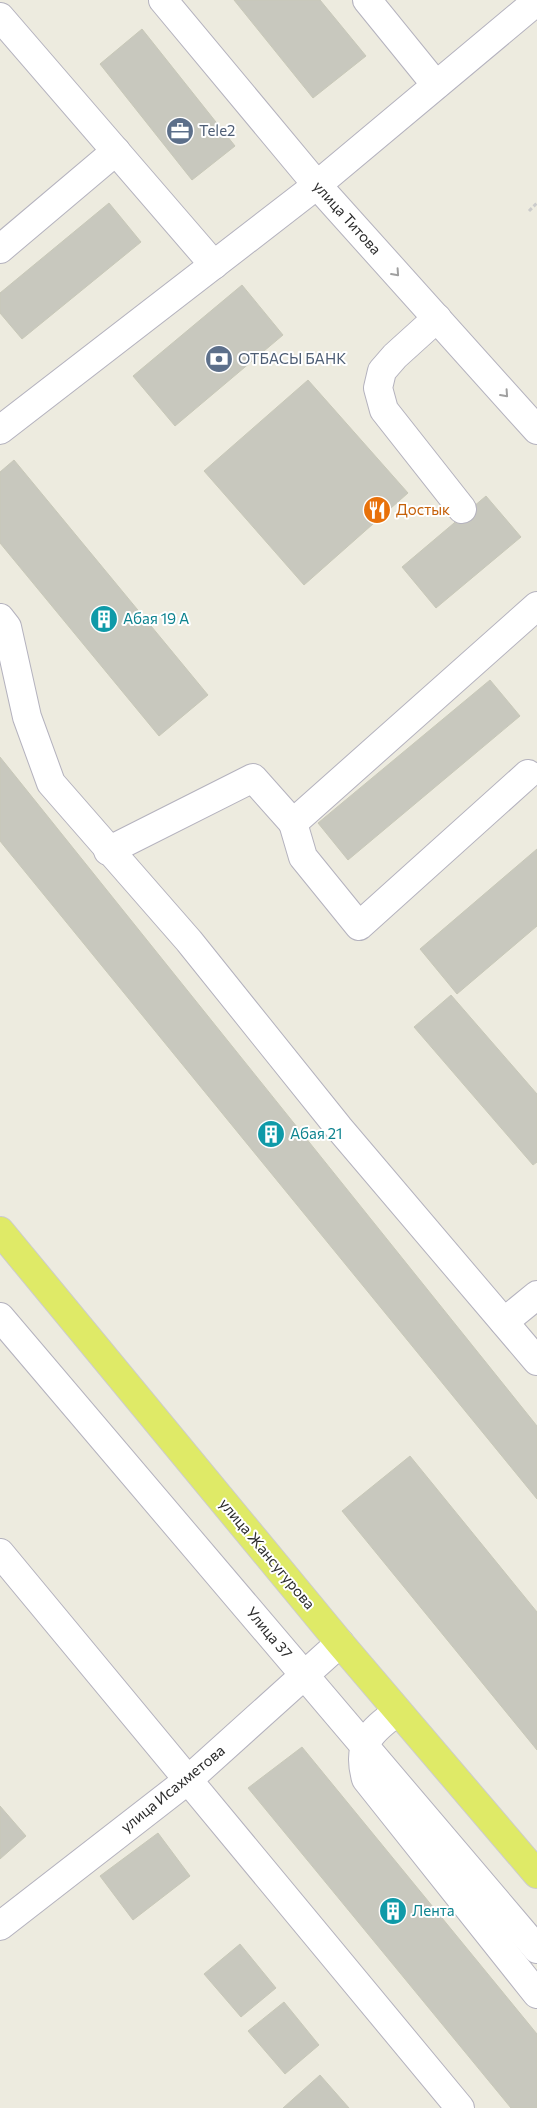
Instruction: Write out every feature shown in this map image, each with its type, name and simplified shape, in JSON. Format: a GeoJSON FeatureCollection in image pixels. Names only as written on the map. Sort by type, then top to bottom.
{"type":"FeatureCollection","features":[{"type":"Feature","properties":{"kind":"main road","name":"улица Жансугурова"},"geometry":{"type":"LineString","coordinates":[[0,1231],[397,1712],[537,1874]]}},
{"type":"Feature","properties":{"kind":"street","name":"улица Титова"},"geometry":{"type":"LineString","coordinates":[[163,0],[317,185],[537,430]]}},
{"type":"Feature","properties":{"kind":"street"},"geometry":{"type":"LineString","coordinates":[[368,0],[436,85]]}},
{"type":"Feature","properties":{"kind":"street"},"geometry":{"type":"LineString","coordinates":[[0,430],[317,185],[537,1]]}},
{"type":"Feature","properties":{"kind":"street"},"geometry":{"type":"LineString","coordinates":[[0,17],[214,265]]}},
{"type":"Feature","properties":{"kind":"street"},"geometry":{"type":"LineString","coordinates":[[0,249],[116,151]]}},
{"type":"Feature","properties":{"kind":"street"},"geometry":{"type":"LineString","coordinates":[[436,318],[395,356],[382,371],[378,388],[384,410],[462,508]]}},
{"type":"Feature","properties":{"kind":"street"},"geometry":{"type":"LineString","coordinates":[[293,823],[537,606]]}},
{"type":"Feature","properties":{"kind":"street"},"geometry":{"type":"LineString","coordinates":[[0,618],[7,628],[27,717],[51,784],[189,941],[339,1128],[537,1361]]}},
{"type":"Feature","properties":{"kind":"street"},"geometry":{"type":"LineString","coordinates":[[108,851],[253,778],[293,823],[303,857],[359,926],[528,774]]}},
{"type":"Feature","properties":{"kind":"street"},"geometry":{"type":"LineString","coordinates":[[504,1322],[537,1296]]}},
{"type":"Feature","properties":{"kind":"street","name":"Улица 37"},"geometry":{"type":"LineString","coordinates":[[0,1317],[537,1949]]}},
{"type":"Feature","properties":{"kind":"street"},"geometry":{"type":"LineString","coordinates":[[0,1553],[460,2108]]}},
{"type":"Feature","properties":{"kind":"street","name":"улица Исахметова"},"geometry":{"type":"LineString","coordinates":[[0,1926],[188,1780],[340,1643]]}},
{"type":"Feature","properties":{"kind":"street"},"geometry":{"type":"LineString","coordinates":[[397,1712],[378,1726],[368,1738],[362,1764],[366,1779],[537,1994]]}},
{"type":"Feature","properties":{"kind":"path"},"geometry":{"type":"LineString","coordinates":[[529,211],[537,203]]}},
{"type":"Feature","properties":{"kind":"building"},"geometry":{"type":"Polygon","coordinates":[[[234,0],[320,0],[366,56],[313,98],[234,0]]]}},
{"type":"Feature","properties":{"kind":"building"},"geometry":{"type":"Polygon","coordinates":[[[142,29],[235,146],[192,180],[100,64],[142,29]]]}},
{"type":"Feature","properties":{"kind":"building"},"geometry":{"type":"Polygon","coordinates":[[[109,203],[141,242],[22,339],[0,313],[0,293],[109,203]]]}},
{"type":"Feature","properties":{"kind":"building"},"geometry":{"type":"Polygon","coordinates":[[[242,285],[283,335],[175,426],[133,376],[242,285]]]}},
{"type":"Feature","properties":{"kind":"building"},"geometry":{"type":"Polygon","coordinates":[[[308,380],[408,493],[304,585],[204,471],[308,380]]]}},
{"type":"Feature","properties":{"kind":"building","name":"Абая 19 А"},"geometry":{"type":"Polygon","coordinates":[[[14,460],[208,695],[159,736],[0,543],[0,472],[14,460]]]}},
{"type":"Feature","properties":{"kind":"building"},"geometry":{"type":"Polygon","coordinates":[[[486,496],[521,537],[436,608],[402,567],[486,496]]]}},
{"type":"Feature","properties":{"kind":"building"},"geometry":{"type":"Polygon","coordinates":[[[490,680],[520,716],[348,860],[318,823],[490,680]]]}},
{"type":"Feature","properties":{"kind":"building","name":"Абая 21"},"geometry":{"type":"Polygon","coordinates":[[[0,757],[537,1426],[537,1499],[0,841],[0,757]]]}},
{"type":"Feature","properties":{"kind":"building"},"geometry":{"type":"Polygon","coordinates":[[[537,849],[537,926],[457,994],[420,949],[537,849]]]}},
{"type":"Feature","properties":{"kind":"building"},"geometry":{"type":"Polygon","coordinates":[[[451,995],[537,1094],[537,1162],[533,1165],[414,1027],[451,995]]]}},
{"type":"Feature","properties":{"kind":"building"},"geometry":{"type":"Polygon","coordinates":[[[410,1456],[537,1612],[537,1750],[342,1511],[410,1456]]]}},
{"type":"Feature","properties":{"kind":"building","name":"Лента"},"geometry":{"type":"Polygon","coordinates":[[[302,1747],[537,2034],[537,2108],[511,2108],[248,1788],[302,1747]]]}},
{"type":"Feature","properties":{"kind":"building"},"geometry":{"type":"Polygon","coordinates":[[[0,1806],[26,1836],[0,1859],[0,1806]]]}},
{"type":"Feature","properties":{"kind":"building"},"geometry":{"type":"Polygon","coordinates":[[[158,1833],[190,1876],[133,1920],[100,1876],[158,1833]]]}},
{"type":"Feature","properties":{"kind":"building"},"geometry":{"type":"Polygon","coordinates":[[[240,1944],[276,1988],[241,2017],[204,1974],[240,1944]]]}},
{"type":"Feature","properties":{"kind":"building"},"geometry":{"type":"Polygon","coordinates":[[[284,2002],[319,2045],[285,2074],[248,2031],[284,2002]]]}},
{"type":"Feature","properties":{"kind":"building"},"geometry":{"type":"Polygon","coordinates":[[[320,2075],[349,2108],[283,2108],[320,2075]]]}},
{"type":"Feature","properties":{"kind":"place","name":"Tele2"},"geometry":{"type":"Point","coordinates":[180,131]}},
{"type":"Feature","properties":{"kind":"place","name":"ОТБАСЫ БАНК"},"geometry":{"type":"Point","coordinates":[219,359]}},
{"type":"Feature","properties":{"kind":"place","name":"Достык"},"geometry":{"type":"Point","coordinates":[377,510]}},
{"type":"Feature","properties":{"kind":"place","name":"Абая 19 А"},"geometry":{"type":"Point","coordinates":[104,619]}},
{"type":"Feature","properties":{"kind":"place","name":"Абая 21"},"geometry":{"type":"Point","coordinates":[271,1134]}},
{"type":"Feature","properties":{"kind":"place","name":"Лента"},"geometry":{"type":"Point","coordinates":[393,1911]}}]}
